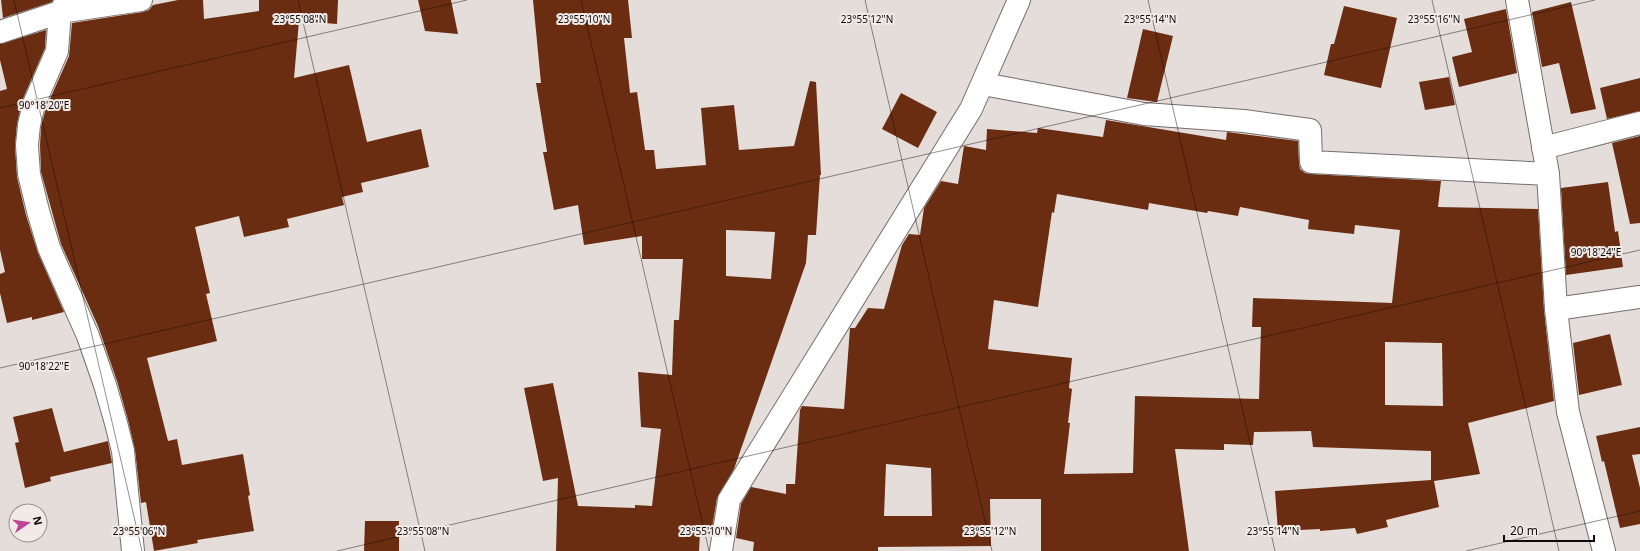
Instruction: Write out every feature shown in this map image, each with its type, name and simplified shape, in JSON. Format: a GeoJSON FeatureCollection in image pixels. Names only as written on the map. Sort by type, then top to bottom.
{"type":"FeatureCollection","features":[{"type":"Feature","properties":{"kind":"street"},"geometry":{"type":"LineString","coordinates":[[0,32],[63,6],[141,0]]}},
{"type":"Feature","properties":{"kind":"street"},"geometry":{"type":"LineString","coordinates":[[721,551],[729,500],[972,109],[1019,0]]}},
{"type":"Feature","properties":{"kind":"street"},"geometry":{"type":"LineString","coordinates":[[1517,0],[1548,174],[1556,309],[1568,412],[1604,551]]}},
{"type":"Feature","properties":{"kind":"street"},"geometry":{"type":"LineString","coordinates":[[63,6],[57,51],[34,104],[29,125],[27,145],[30,174],[38,211],[49,248],[88,336],[116,423],[123,451],[133,551]]}},
{"type":"Feature","properties":{"kind":"street"},"geometry":{"type":"LineString","coordinates":[[982,84],[1144,114],[1244,121],[1310,130],[1311,162],[1548,174]]}},
{"type":"Feature","properties":{"kind":"street"},"geometry":{"type":"LineString","coordinates":[[1543,148],[1640,123]]}},
{"type":"Feature","properties":{"kind":"street"},"geometry":{"type":"LineString","coordinates":[[1556,309],[1640,297]]}},
{"type":"Feature","properties":{"kind":"building"},"geometry":{"type":"Polygon","coordinates":[[[1,0],[53,0],[52,2],[3,18],[1,0]]]}},
{"type":"Feature","properties":{"kind":"building"},"geometry":{"type":"Polygon","coordinates":[[[178,0],[203,0],[204,19],[259,11],[259,0],[338,0],[337,24],[299,21],[294,78],[349,65],[367,142],[421,129],[429,167],[361,183],[363,192],[342,197],[344,205],[287,219],[289,227],[244,237],[239,216],[195,227],[210,293],[206,294],[217,341],[147,358],[168,441],[177,439],[182,465],[243,454],[254,531],[197,540],[198,543],[154,551],[146,502],[141,503],[135,450],[128,420],[117,381],[98,326],[61,244],[41,172],[40,145],[41,127],[46,108],[69,56],[72,23],[143,12],[149,10],[153,5],[178,0]]]}},
{"type":"Feature","properties":{"kind":"building"},"geometry":{"type":"Polygon","coordinates":[[[418,0],[451,0],[458,34],[425,31],[418,0]]]}},
{"type":"Feature","properties":{"kind":"building"},"geometry":{"type":"Polygon","coordinates":[[[533,0],[628,0],[632,38],[624,38],[630,93],[637,92],[645,150],[654,150],[656,169],[706,165],[701,108],[734,105],[739,150],[794,146],[810,81],[816,82],[821,175],[816,235],[808,235],[806,263],[734,469],[717,498],[711,534],[700,532],[699,551],[556,551],[558,478],[543,481],[524,388],[553,383],[578,506],[635,508],[635,505],[652,506],[661,429],[641,427],[638,372],[672,375],[674,320],[679,320],[683,259],[642,259],[642,236],[584,245],[578,205],[554,210],[543,152],[547,152],[536,83],[541,83],[533,0]],[[726,230],[726,276],[771,279],[775,232],[726,230]]]}},
{"type":"Feature","properties":{"kind":"building"},"geometry":{"type":"Polygon","coordinates":[[[1571,2],[1596,109],[1571,114],[1559,63],[1542,67],[1532,12],[1571,2]]]}},
{"type":"Feature","properties":{"kind":"building"},"geometry":{"type":"Polygon","coordinates":[[[1344,6],[1397,18],[1381,88],[1324,75],[1331,44],[1334,44],[1344,6]]]}},
{"type":"Feature","properties":{"kind":"building"},"geometry":{"type":"Polygon","coordinates":[[[1506,9],[1517,73],[1459,87],[1452,57],[1472,52],[1464,19],[1506,9]]]}},
{"type":"Feature","properties":{"kind":"building"},"geometry":{"type":"Polygon","coordinates":[[[1143,29],[1173,36],[1157,102],[1127,98],[1143,29]]]}},
{"type":"Feature","properties":{"kind":"building"},"geometry":{"type":"Polygon","coordinates":[[[46,30],[45,48],[22,101],[17,124],[15,146],[17,177],[26,215],[38,253],[64,312],[32,320],[32,317],[7,323],[0,293],[0,274],[5,272],[0,250],[0,91],[7,89],[0,60],[0,44],[46,30]]]}},
{"type":"Feature","properties":{"kind":"building"},"geometry":{"type":"Polygon","coordinates":[[[1449,77],[1455,105],[1425,110],[1419,82],[1449,77]]]}},
{"type":"Feature","properties":{"kind":"building"},"geometry":{"type":"Polygon","coordinates":[[[1640,78],[1640,111],[1607,119],[1600,88],[1640,78]]]}},
{"type":"Feature","properties":{"kind":"building"},"geometry":{"type":"Polygon","coordinates":[[[901,93],[937,112],[918,148],[882,129],[901,93]]]}},
{"type":"Feature","properties":{"kind":"building"},"geometry":{"type":"Polygon","coordinates":[[[1106,120],[1226,140],[1227,132],[1298,141],[1300,169],[1305,173],[1441,181],[1438,207],[1538,209],[1544,310],[1554,401],[1468,423],[1480,474],[1434,481],[1439,507],[1386,520],[1388,527],[1357,534],[1355,528],[1320,531],[1320,529],[1278,531],[1275,491],[1431,480],[1431,451],[1313,447],[1311,431],[1254,432],[1253,445],[1224,444],[1224,450],[1175,449],[1189,551],[1041,551],[1041,499],[990,499],[991,546],[878,547],[878,551],[753,551],[754,542],[736,538],[741,504],[751,487],[786,494],[786,484],[795,484],[800,410],[802,406],[844,409],[850,328],[855,328],[868,308],[884,309],[902,245],[909,234],[920,235],[924,208],[941,181],[958,184],[964,146],[986,150],[987,129],[1037,133],[1038,128],[1103,137],[1106,120]],[[1057,194],[1054,213],[1052,212],[1038,307],[994,300],[988,349],[1072,358],[1069,388],[1072,389],[1068,423],[1070,423],[1064,474],[1133,473],[1135,396],[1259,399],[1261,327],[1252,327],[1253,298],[1392,303],[1400,230],[1355,225],[1354,234],[1308,229],[1309,220],[1240,207],[1238,216],[1208,211],[1207,213],[1149,203],[1148,210],[1057,194]],[[1385,342],[1385,405],[1443,406],[1442,343],[1385,342]],[[886,464],[884,516],[932,516],[931,468],[886,464]]]}},
{"type":"Feature","properties":{"kind":"building"},"geometry":{"type":"Polygon","coordinates":[[[1640,136],[1640,223],[1630,224],[1612,143],[1640,136]]]}},
{"type":"Feature","properties":{"kind":"building"},"geometry":{"type":"Polygon","coordinates":[[[1608,182],[1615,232],[1618,231],[1623,267],[1566,275],[1561,188],[1608,182]]]}},
{"type":"Feature","properties":{"kind":"building"},"geometry":{"type":"Polygon","coordinates":[[[1610,334],[1622,385],[1579,395],[1573,343],[1610,334]]]}},
{"type":"Feature","properties":{"kind":"building"},"geometry":{"type":"Polygon","coordinates":[[[52,408],[64,452],[108,441],[112,463],[50,477],[51,481],[25,488],[15,443],[19,442],[13,417],[52,408]]]}},
{"type":"Feature","properties":{"kind":"building"},"geometry":{"type":"Polygon","coordinates":[[[1640,427],[1640,454],[1632,455],[1640,488],[1640,524],[1620,528],[1604,461],[1602,462],[1596,436],[1640,427]]]}},
{"type":"Feature","properties":{"kind":"building"},"geometry":{"type":"Polygon","coordinates":[[[365,521],[399,521],[399,551],[364,551],[365,521]]]}}]}
